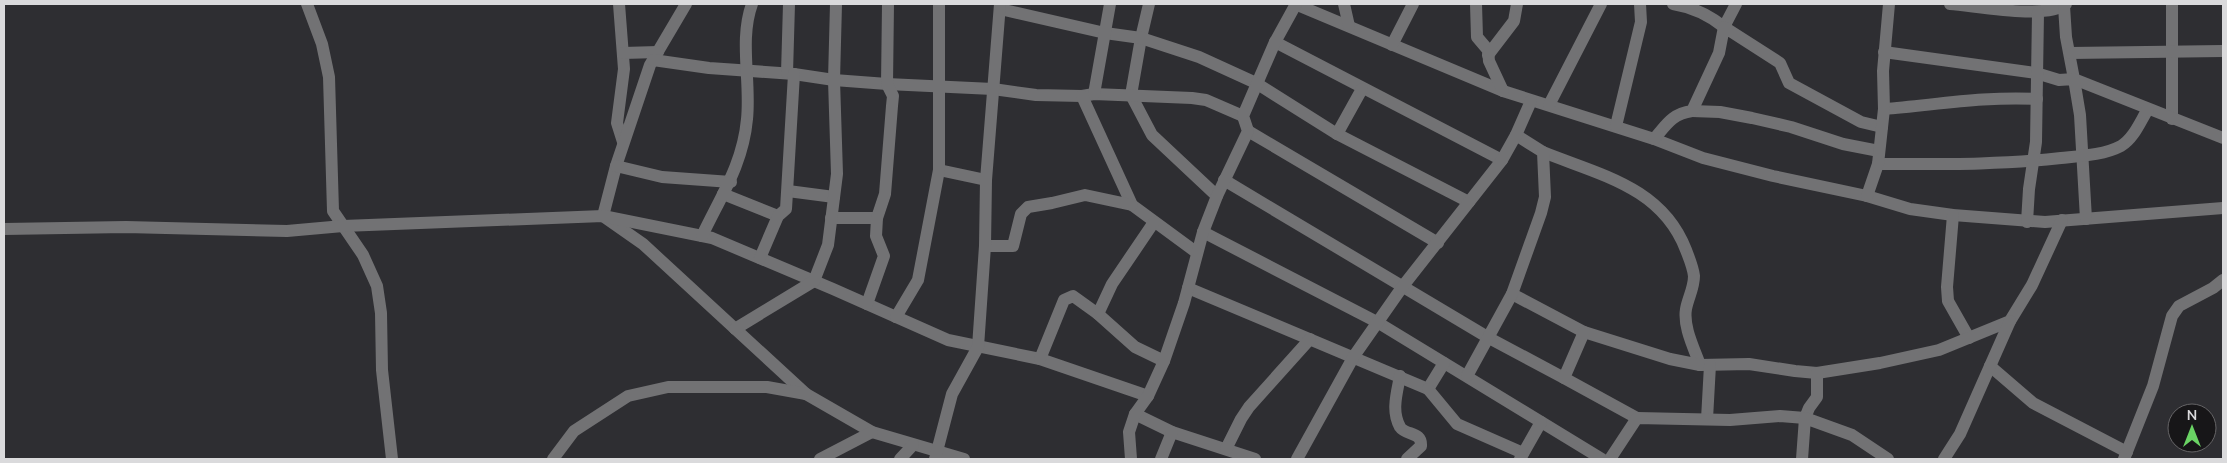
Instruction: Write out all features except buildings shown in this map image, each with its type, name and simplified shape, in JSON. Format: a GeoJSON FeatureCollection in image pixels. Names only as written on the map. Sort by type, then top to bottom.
{"type":"FeatureCollection","features":[{"type":"Feature","properties":{"kind":"street"},"geometry":{"type":"LineString","coordinates":[[307,4],[322,44],[329,76],[333,211],[363,255],[376,286],[381,313],[382,370],[392,459]]}},
{"type":"Feature","properties":{"kind":"street"},"geometry":{"type":"LineString","coordinates":[[618,4],[623,53],[622,99],[617,123],[624,142]]}},
{"type":"Feature","properties":{"kind":"street"},"geometry":{"type":"LineString","coordinates":[[603,216],[616,166],[655,56],[684,4]]}},
{"type":"Feature","properties":{"kind":"street"},"geometry":{"type":"LineString","coordinates":[[702,236],[731,182],[742,154],[747,119],[746,32],[752,4]]}},
{"type":"Feature","properties":{"kind":"street"},"geometry":{"type":"LineString","coordinates":[[760,258],[778,216],[786,209],[790,73],[789,4]]}},
{"type":"Feature","properties":{"kind":"street"},"geometry":{"type":"LineString","coordinates":[[735,329],[814,281],[828,245],[836,174],[834,80],[836,4]]}},
{"type":"Feature","properties":{"kind":"street"},"geometry":{"type":"LineString","coordinates":[[867,304],[884,256],[876,236],[877,218],[885,194],[893,96],[887,84],[888,4]]}},
{"type":"Feature","properties":{"kind":"street"},"geometry":{"type":"LineString","coordinates":[[896,317],[918,280],[938,170],[939,4]]}},
{"type":"Feature","properties":{"kind":"street"},"geometry":{"type":"LineString","coordinates":[[1110,4],[1105,33],[1088,95],[1132,205]]}},
{"type":"Feature","properties":{"kind":"street"},"geometry":{"type":"LineString","coordinates":[[1149,4],[1131,95],[1152,135],[1217,196]]}},
{"type":"Feature","properties":{"kind":"street"},"geometry":{"type":"LineString","coordinates":[[1438,244],[1248,131],[1243,116],[1275,42],[1296,4],[1502,92],[1616,126],[1732,167],[1867,196],[1910,209],[2027,222],[2223,208]]}},
{"type":"Feature","properties":{"kind":"street"},"geometry":{"type":"LineString","coordinates":[[1344,4],[1349,26]]}},
{"type":"Feature","properties":{"kind":"street"},"geometry":{"type":"LineString","coordinates":[[1392,45],[1412,4]]}},
{"type":"Feature","properties":{"kind":"street"},"geometry":{"type":"LineString","coordinates":[[1476,4],[1477,37],[1488,50],[1489,61],[1502,92]]}},
{"type":"Feature","properties":{"kind":"street"},"geometry":{"type":"LineString","coordinates":[[1488,55],[1514,21],[1516,4]]}},
{"type":"Feature","properties":{"kind":"street"},"geometry":{"type":"LineString","coordinates":[[1549,105],[1601,4]]}},
{"type":"Feature","properties":{"kind":"street"},"geometry":{"type":"LineString","coordinates":[[1616,126],[1640,30],[1642,12],[1640,4]]}},
{"type":"Feature","properties":{"kind":"street"},"geometry":{"type":"LineString","coordinates":[[1673,4],[1684,6],[1706,15],[1780,63],[1789,83],[1861,122],[1882,128]]}},
{"type":"Feature","properties":{"kind":"street"},"geometry":{"type":"LineString","coordinates":[[1692,110],[1719,53],[1724,27],[1736,4]]}},
{"type":"Feature","properties":{"kind":"street"},"geometry":{"type":"LineString","coordinates":[[1867,196],[1879,158],[1884,109],[1884,52],[1889,4]]}},
{"type":"Feature","properties":{"kind":"street"},"geometry":{"type":"LineString","coordinates":[[1950,4],[2023,7],[2038,12],[2056,9],[2065,5],[2066,37],[2080,115],[2086,219]]}},
{"type":"Feature","properties":{"kind":"street"},"geometry":{"type":"LineString","coordinates":[[2172,4],[2172,119]]}},
{"type":"Feature","properties":{"kind":"street"},"geometry":{"type":"LineString","coordinates":[[937,455],[952,394],[978,347],[985,246],[986,180],[1000,6],[1105,33],[1141,38],[1199,57],[1256,83],[1337,134],[1469,202]]}},
{"type":"Feature","properties":{"kind":"street"},"geometry":{"type":"LineString","coordinates":[[2027,222],[2029,189],[2034,161],[2038,12]]}},
{"type":"Feature","properties":{"kind":"street"},"geometry":{"type":"LineString","coordinates":[[1275,42],[1362,89],[1502,160]]}},
{"type":"Feature","properties":{"kind":"street"},"geometry":{"type":"LineString","coordinates":[[2070,53],[2223,51]]}},
{"type":"Feature","properties":{"kind":"street"},"geometry":{"type":"LineString","coordinates":[[1884,52],[2036,73],[2059,80],[2074,79],[2223,138]]}},
{"type":"Feature","properties":{"kind":"street"},"geometry":{"type":"LineString","coordinates":[[623,53],[655,56],[710,68],[790,73],[834,80],[992,88],[1036,95],[1131,95],[1192,98],[1206,100],[1243,116]]}},
{"type":"Feature","properties":{"kind":"street"},"geometry":{"type":"LineString","coordinates":[[1337,134],[1362,89]]}},
{"type":"Feature","properties":{"kind":"street"},"geometry":{"type":"LineString","coordinates":[[1884,109],[1932,106],[1990,98],[2037,100]]}},
{"type":"Feature","properties":{"kind":"street"},"geometry":{"type":"LineString","coordinates":[[1297,459],[1354,356],[1403,286],[1438,244],[1502,160],[1516,135],[1531,101]]}},
{"type":"Feature","properties":{"kind":"street"},"geometry":{"type":"LineString","coordinates":[[1654,139],[1674,116],[1680,112],[1692,110],[1720,112],[1791,127],[1879,158],[1974,164],[2034,161],[2109,151],[2122,145],[2132,136],[2148,109]]}},
{"type":"Feature","properties":{"kind":"street"},"geometry":{"type":"LineString","coordinates":[[1133,459],[1129,432],[1135,414],[1148,396],[1164,360],[1188,288],[1196,252],[1203,232],[1224,180],[1248,131]]}},
{"type":"Feature","properties":{"kind":"street"},"geometry":{"type":"LineString","coordinates":[[1516,135],[1543,152],[1628,187],[1647,197],[1661,208],[1676,228],[1694,276],[1685,318],[1705,365],[1707,419]]}},
{"type":"Feature","properties":{"kind":"street"},"geometry":{"type":"LineString","coordinates":[[1467,376],[1512,294],[1543,205],[1545,167],[1543,152]]}},
{"type":"Feature","properties":{"kind":"street"},"geometry":{"type":"LineString","coordinates":[[616,166],[662,177],[731,182]]}},
{"type":"Feature","properties":{"kind":"street"},"geometry":{"type":"LineString","coordinates":[[938,170],[986,180]]}},
{"type":"Feature","properties":{"kind":"street"},"geometry":{"type":"LineString","coordinates":[[1224,180],[1489,338],[1637,418],[1730,420],[1780,416],[1805,418],[1852,435],[1888,459]]}},
{"type":"Feature","properties":{"kind":"street"},"geometry":{"type":"LineString","coordinates":[[788,191],[834,197]]}},
{"type":"Feature","properties":{"kind":"street"},"geometry":{"type":"LineString","coordinates":[[723,194],[778,216]]}},
{"type":"Feature","properties":{"kind":"street"},"geometry":{"type":"LineString","coordinates":[[985,246],[1013,246],[1021,214],[1028,207],[1052,204],[1085,195],[1132,205],[1196,252]]}},
{"type":"Feature","properties":{"kind":"street"},"geometry":{"type":"LineString","coordinates":[[1953,215],[1947,287],[1948,301],[1969,338]]}},
{"type":"Feature","properties":{"kind":"street"},"geometry":{"type":"LineString","coordinates":[[603,216],[643,244],[806,394],[872,432],[937,455],[964,459]]}},
{"type":"Feature","properties":{"kind":"street"},"geometry":{"type":"LineString","coordinates":[[4,229],[116,227],[287,231],[342,226],[603,216],[702,236],[760,258],[948,340],[1040,359],[1148,396]]}},
{"type":"Feature","properties":{"kind":"street"},"geometry":{"type":"LineString","coordinates":[[831,218],[877,218]]}},
{"type":"Feature","properties":{"kind":"street"},"geometry":{"type":"LineString","coordinates":[[1944,459],[1960,434],[2010,321],[2032,286],[2062,220]]}},
{"type":"Feature","properties":{"kind":"street"},"geometry":{"type":"LineString","coordinates":[[1098,314],[1112,284],[1154,222]]}},
{"type":"Feature","properties":{"kind":"street"},"geometry":{"type":"LineString","coordinates":[[1203,232],[1378,322],[1602,459]]}},
{"type":"Feature","properties":{"kind":"street"},"geometry":{"type":"LineString","coordinates":[[1990,366],[2042,408],[2125,456],[2153,386],[2172,316],[2179,306],[2213,288],[2223,280]]}},
{"type":"Feature","properties":{"kind":"street"},"geometry":{"type":"LineString","coordinates":[[1188,288],[1354,356],[1428,389],[1457,424],[1522,456],[1541,422]]}},
{"type":"Feature","properties":{"kind":"street"},"geometry":{"type":"LineString","coordinates":[[1512,294],[1584,332],[1640,350],[1705,365],[1749,364],[1795,372],[1817,373],[1912,357],[1969,338],[2010,321]]}},
{"type":"Feature","properties":{"kind":"street"},"geometry":{"type":"LineString","coordinates":[[1040,359],[1064,300],[1073,296],[1098,314],[1135,347],[1164,360]]}},
{"type":"Feature","properties":{"kind":"street"},"geometry":{"type":"LineString","coordinates":[[1564,378],[1584,332]]}},
{"type":"Feature","properties":{"kind":"street"},"geometry":{"type":"LineString","coordinates":[[1226,449],[1249,407],[1310,339]]}},
{"type":"Feature","properties":{"kind":"street"},"geometry":{"type":"LineString","coordinates":[[1428,389],[1444,363]]}},
{"type":"Feature","properties":{"kind":"street"},"geometry":{"type":"LineString","coordinates":[[1802,459],[1805,418],[1817,397],[1817,373]]}},
{"type":"Feature","properties":{"kind":"street"},"geometry":{"type":"LineString","coordinates":[[1400,376],[1395,404],[1399,425],[1402,429],[1418,436],[1421,441],[1421,446],[1406,459]]}},
{"type":"Feature","properties":{"kind":"street"},"geometry":{"type":"LineString","coordinates":[[553,459],[574,431],[628,396],[668,387],[766,387],[806,394]]}},
{"type":"Feature","properties":{"kind":"street"},"geometry":{"type":"LineString","coordinates":[[1135,414],[1172,432],[1255,459]]}},
{"type":"Feature","properties":{"kind":"street"},"geometry":{"type":"LineString","coordinates":[[1610,459],[1637,418]]}},
{"type":"Feature","properties":{"kind":"street"},"geometry":{"type":"LineString","coordinates":[[820,459],[872,432]]}},
{"type":"Feature","properties":{"kind":"street"},"geometry":{"type":"LineString","coordinates":[[1161,459],[1172,432]]}},
{"type":"Feature","properties":{"kind":"street"},"geometry":{"type":"LineString","coordinates":[[900,459],[913,445]]}}]}
